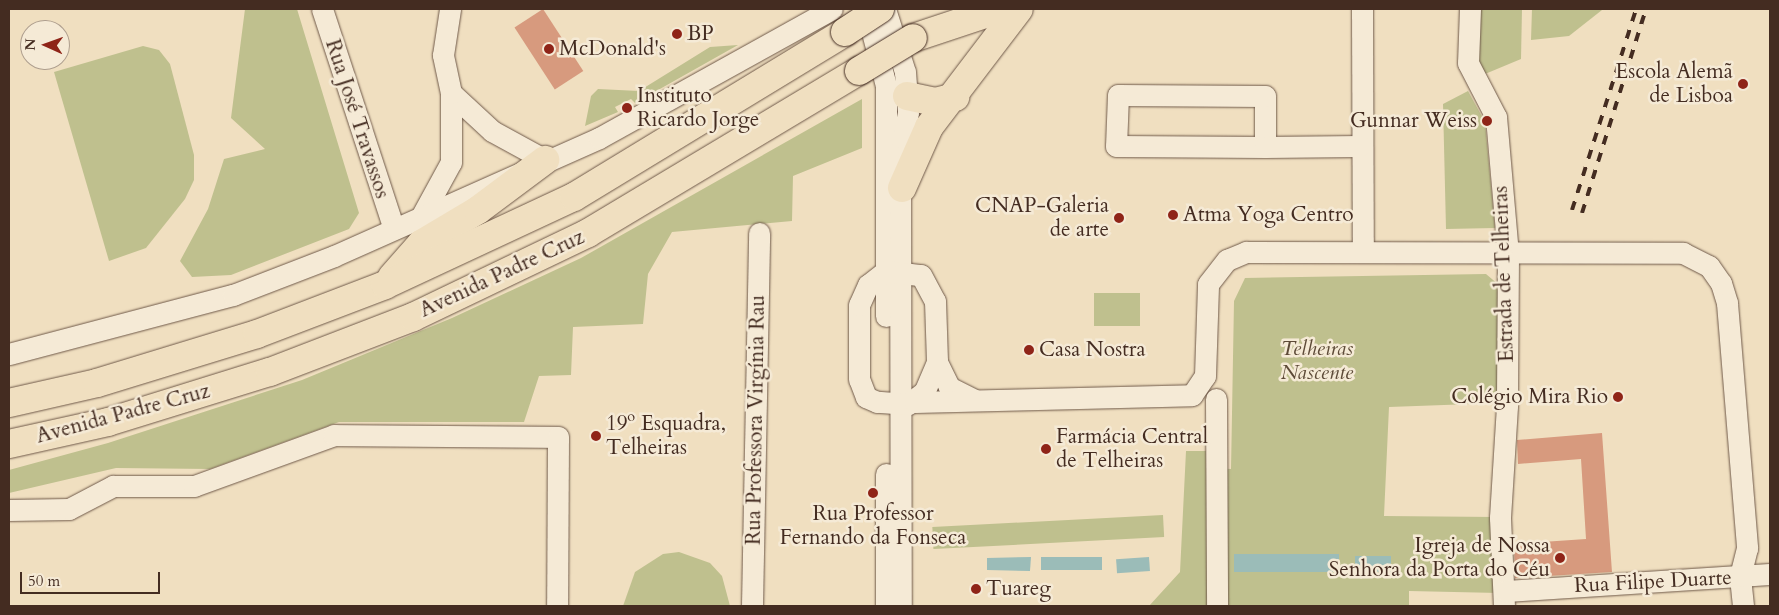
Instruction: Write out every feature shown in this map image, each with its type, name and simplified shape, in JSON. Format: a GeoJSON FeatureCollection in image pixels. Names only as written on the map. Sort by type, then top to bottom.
{"type":"FeatureCollection","features":[{"type":"Feature","properties":{"kind":"highway","name":"Avenida Padre Cruz"},"geometry":{"type":"LineString","coordinates":[[9,403],[96,383],[257,334],[386,285],[574,197],[880,9]]}},
{"type":"Feature","properties":{"kind":"highway","name":"Avenida Padre Cruz"},"geometry":{"type":"LineString","coordinates":[[9,444],[108,422],[270,372],[413,317],[588,233],[913,38],[951,9]]}},
{"type":"Feature","properties":{"kind":"highway"},"geometry":{"type":"LineString","coordinates":[[902,188],[929,127],[955,97],[1019,9]]}},
{"type":"Feature","properties":{"kind":"highway"},"geometry":{"type":"LineString","coordinates":[[913,38],[990,13]]}},
{"type":"Feature","properties":{"kind":"highway"},"geometry":{"type":"LineString","coordinates":[[907,96],[935,102],[955,97]]}},
{"type":"Feature","properties":{"kind":"highway"},"geometry":{"type":"LineString","coordinates":[[386,285],[421,244],[478,210],[545,160]]}},
{"type":"Feature","properties":{"kind":"street","name":"Rua José Travassos"},"geometry":{"type":"LineString","coordinates":[[322,9],[394,229]]}},
{"type":"Feature","properties":{"kind":"street"},"geometry":{"type":"LineString","coordinates":[[421,217],[451,162],[451,93],[443,55],[450,9]]}},
{"type":"Feature","properties":{"kind":"street"},"geometry":{"type":"LineString","coordinates":[[9,354],[234,295],[394,229],[650,111],[832,9]]}},
{"type":"Feature","properties":{"kind":"street"},"geometry":{"type":"LineString","coordinates":[[866,9],[870,64],[886,86],[901,403],[901,606]]}},
{"type":"Feature","properties":{"kind":"street"},"geometry":{"type":"LineString","coordinates":[[885,9],[905,72],[907,96],[902,188],[894,271]]}},
{"type":"Feature","properties":{"kind":"street"},"geometry":{"type":"LineString","coordinates":[[1362,9],[1360,146],[1363,251]]}},
{"type":"Feature","properties":{"kind":"street","name":"Estrada de Telheiras"},"geometry":{"type":"LineString","coordinates":[[1470,9],[1468,63],[1496,118],[1508,255],[1507,406],[1500,518],[1505,598]]}},
{"type":"Feature","properties":{"kind":"street"},"geometry":{"type":"LineString","coordinates":[[870,64],[896,89],[907,96]]}},
{"type":"Feature","properties":{"kind":"street"},"geometry":{"type":"LineString","coordinates":[[451,93],[492,131],[545,160]]}},
{"type":"Feature","properties":{"kind":"street"},"geometry":{"type":"LineString","coordinates":[[1265,147],[1265,96],[1118,95],[1116,146],[1265,147],[1360,146]]}},
{"type":"Feature","properties":{"kind":"street","name":"Rua Professora Virgínia Rau"},"geometry":{"type":"LineString","coordinates":[[752,606],[759,233]]}},
{"type":"Feature","properties":{"kind":"street"},"geometry":{"type":"LineString","coordinates":[[901,403],[929,384],[937,362],[938,322],[933,292],[921,275],[894,271],[863,293],[858,318],[862,390],[866,396],[901,403],[1192,395],[1205,376],[1205,294],[1219,266],[1246,252],[1363,251],[1508,255],[1683,253],[1710,266],[1721,283],[1727,302],[1747,548],[1740,576],[1744,606]]}},
{"type":"Feature","properties":{"kind":"street"},"geometry":{"type":"LineString","coordinates":[[937,362],[949,387],[974,400]]}},
{"type":"Feature","properties":{"kind":"street"},"geometry":{"type":"LineString","coordinates":[[1216,398],[1217,606]]}},
{"type":"Feature","properties":{"kind":"street"},"geometry":{"type":"LineString","coordinates":[[886,606],[901,403]]}},
{"type":"Feature","properties":{"kind":"street"},"geometry":{"type":"LineString","coordinates":[[9,510],[69,509],[112,486],[194,486],[334,435],[558,438],[557,606]]}},
{"type":"Feature","properties":{"kind":"street","name":"Rua Filipe Duarte"},"geometry":{"type":"LineString","coordinates":[[1505,598],[1770,574]]}},
{"type":"Feature","properties":{"kind":"green space"},"geometry":{"type":"Polygon","coordinates":[[[245,9],[297,9],[359,213],[349,229],[231,275],[192,277],[180,261],[208,209],[224,159],[265,149],[231,118],[245,9]]]}},
{"type":"Feature","properties":{"kind":"green space"},"geometry":{"type":"Polygon","coordinates":[[[1474,9],[1522,9],[1521,59],[1485,74],[1473,62],[1474,9]]]}},
{"type":"Feature","properties":{"kind":"green space"},"geometry":{"type":"Polygon","coordinates":[[[1532,9],[1602,10],[1569,36],[1531,40],[1532,9]]]}},
{"type":"Feature","properties":{"kind":"green space"},"geometry":{"type":"Polygon","coordinates":[[[738,45],[635,103],[631,99],[615,107],[618,112],[585,126],[591,96],[598,89],[639,91],[710,47],[738,45]]]}},
{"type":"Feature","properties":{"kind":"green space"},"geometry":{"type":"Polygon","coordinates":[[[143,46],[159,50],[170,64],[194,155],[194,180],[185,199],[146,248],[109,261],[54,72],[70,70],[70,67],[143,46]]]}},
{"type":"Feature","properties":{"kind":"green space"},"geometry":{"type":"Polygon","coordinates":[[[1468,91],[1485,122],[1495,228],[1446,229],[1443,104],[1468,91]]]}},
{"type":"Feature","properties":{"kind":"green space"},"geometry":{"type":"Polygon","coordinates":[[[862,99],[862,148],[793,176],[792,221],[672,232],[648,274],[643,324],[573,327],[571,375],[539,376],[524,422],[339,422],[210,469],[116,468],[9,493],[9,470],[108,443],[302,380],[452,318],[581,258],[862,99]]]}},
{"type":"Feature","properties":{"kind":"green space","name":"Telheiras Nascente"},"geometry":{"type":"Polygon","coordinates":[[[1486,274],[1499,285],[1499,403],[1389,407],[1384,516],[1496,517],[1499,593],[1409,591],[1409,606],[1149,606],[1180,572],[1186,451],[1206,451],[1206,468],[1231,469],[1234,301],[1245,278],[1486,274]]]}},
{"type":"Feature","properties":{"kind":"green space"},"geometry":{"type":"Polygon","coordinates":[[[1094,293],[1140,293],[1140,326],[1094,326],[1094,293]]]}},
{"type":"Feature","properties":{"kind":"green space"},"geometry":{"type":"Polygon","coordinates":[[[1163,515],[1164,537],[933,549],[932,527],[1163,515]]]}},
{"type":"Feature","properties":{"kind":"green space"},"geometry":{"type":"Polygon","coordinates":[[[679,552],[710,563],[722,576],[730,606],[623,606],[635,572],[663,554],[679,552]]]}},
{"type":"Feature","properties":{"kind":"water"},"geometry":{"type":"Polygon","coordinates":[[[1234,554],[1339,554],[1339,572],[1234,572],[1234,554]]]}},
{"type":"Feature","properties":{"kind":"water"},"geometry":{"type":"Polygon","coordinates":[[[1355,556],[1391,556],[1391,572],[1355,572],[1355,556]]]}},
{"type":"Feature","properties":{"kind":"water"},"geometry":{"type":"Polygon","coordinates":[[[1031,557],[1030,571],[987,570],[987,558],[1031,557]]]}},
{"type":"Feature","properties":{"kind":"water"},"geometry":{"type":"Polygon","coordinates":[[[1041,557],[1102,557],[1102,570],[1041,570],[1041,557]]]}},
{"type":"Feature","properties":{"kind":"water"},"geometry":{"type":"Polygon","coordinates":[[[1149,557],[1150,571],[1117,573],[1116,559],[1149,557]]]}},
{"type":"Feature","properties":{"kind":"building","name":"McDonald's"},"geometry":{"type":"Polygon","coordinates":[[[543,9],[583,71],[555,90],[514,28],[543,9]]]}},
{"type":"Feature","properties":{"kind":"building"},"geometry":{"type":"Polygon","coordinates":[[[1602,433],[1612,572],[1515,578],[1514,544],[1586,539],[1581,459],[1518,464],[1517,440],[1602,433]]]}},
{"type":"Feature","properties":{"kind":"railway"},"geometry":{"type":"LineString","coordinates":[[1572,210],[1636,9]]}},
{"type":"Feature","properties":{"kind":"railway"},"geometry":{"type":"LineString","coordinates":[[1582,213],[1646,9]]}},
{"type":"Feature","properties":{"kind":"place","name":"BP"},"geometry":{"type":"Point","coordinates":[677,34]}},
{"type":"Feature","properties":{"kind":"place","name":"McDonald's"},"geometry":{"type":"Point","coordinates":[549,49]}},
{"type":"Feature","properties":{"kind":"place","name":"Escola Alemã de Lisboa"},"geometry":{"type":"Point","coordinates":[1743,84]}},
{"type":"Feature","properties":{"kind":"place","name":"Instituto Ricardo Jorge"},"geometry":{"type":"Point","coordinates":[627,108]}},
{"type":"Feature","properties":{"kind":"place","name":"Gunnar Weiss"},"geometry":{"type":"Point","coordinates":[1487,121]}},
{"type":"Feature","properties":{"kind":"place","name":"Atma Yoga Centro"},"geometry":{"type":"Point","coordinates":[1173,215]}},
{"type":"Feature","properties":{"kind":"place","name":"CNAP-Galeria de arte"},"geometry":{"type":"Point","coordinates":[1119,218]}},
{"type":"Feature","properties":{"kind":"place","name":"Casa Nostra"},"geometry":{"type":"Point","coordinates":[1029,350]}},
{"type":"Feature","properties":{"kind":"place","name":"Colégio Mira Rio"},"geometry":{"type":"Point","coordinates":[1618,397]}},
{"type":"Feature","properties":{"kind":"place","name":"19º Esquadra, Telheiras"},"geometry":{"type":"Point","coordinates":[596,436]}},
{"type":"Feature","properties":{"kind":"place","name":"Farmácia Central de Telheiras"},"geometry":{"type":"Point","coordinates":[1046,449]}},
{"type":"Feature","properties":{"kind":"place","name":"Rua Professor Fernando da Fonseca"},"geometry":{"type":"Point","coordinates":[873,493]}},
{"type":"Feature","properties":{"kind":"place","name":"Igreja de Nossa Senhora da Porta do Céu"},"geometry":{"type":"Point","coordinates":[1560,558]}},
{"type":"Feature","properties":{"kind":"place","name":"Tuareg"},"geometry":{"type":"Point","coordinates":[976,589]}}]}
